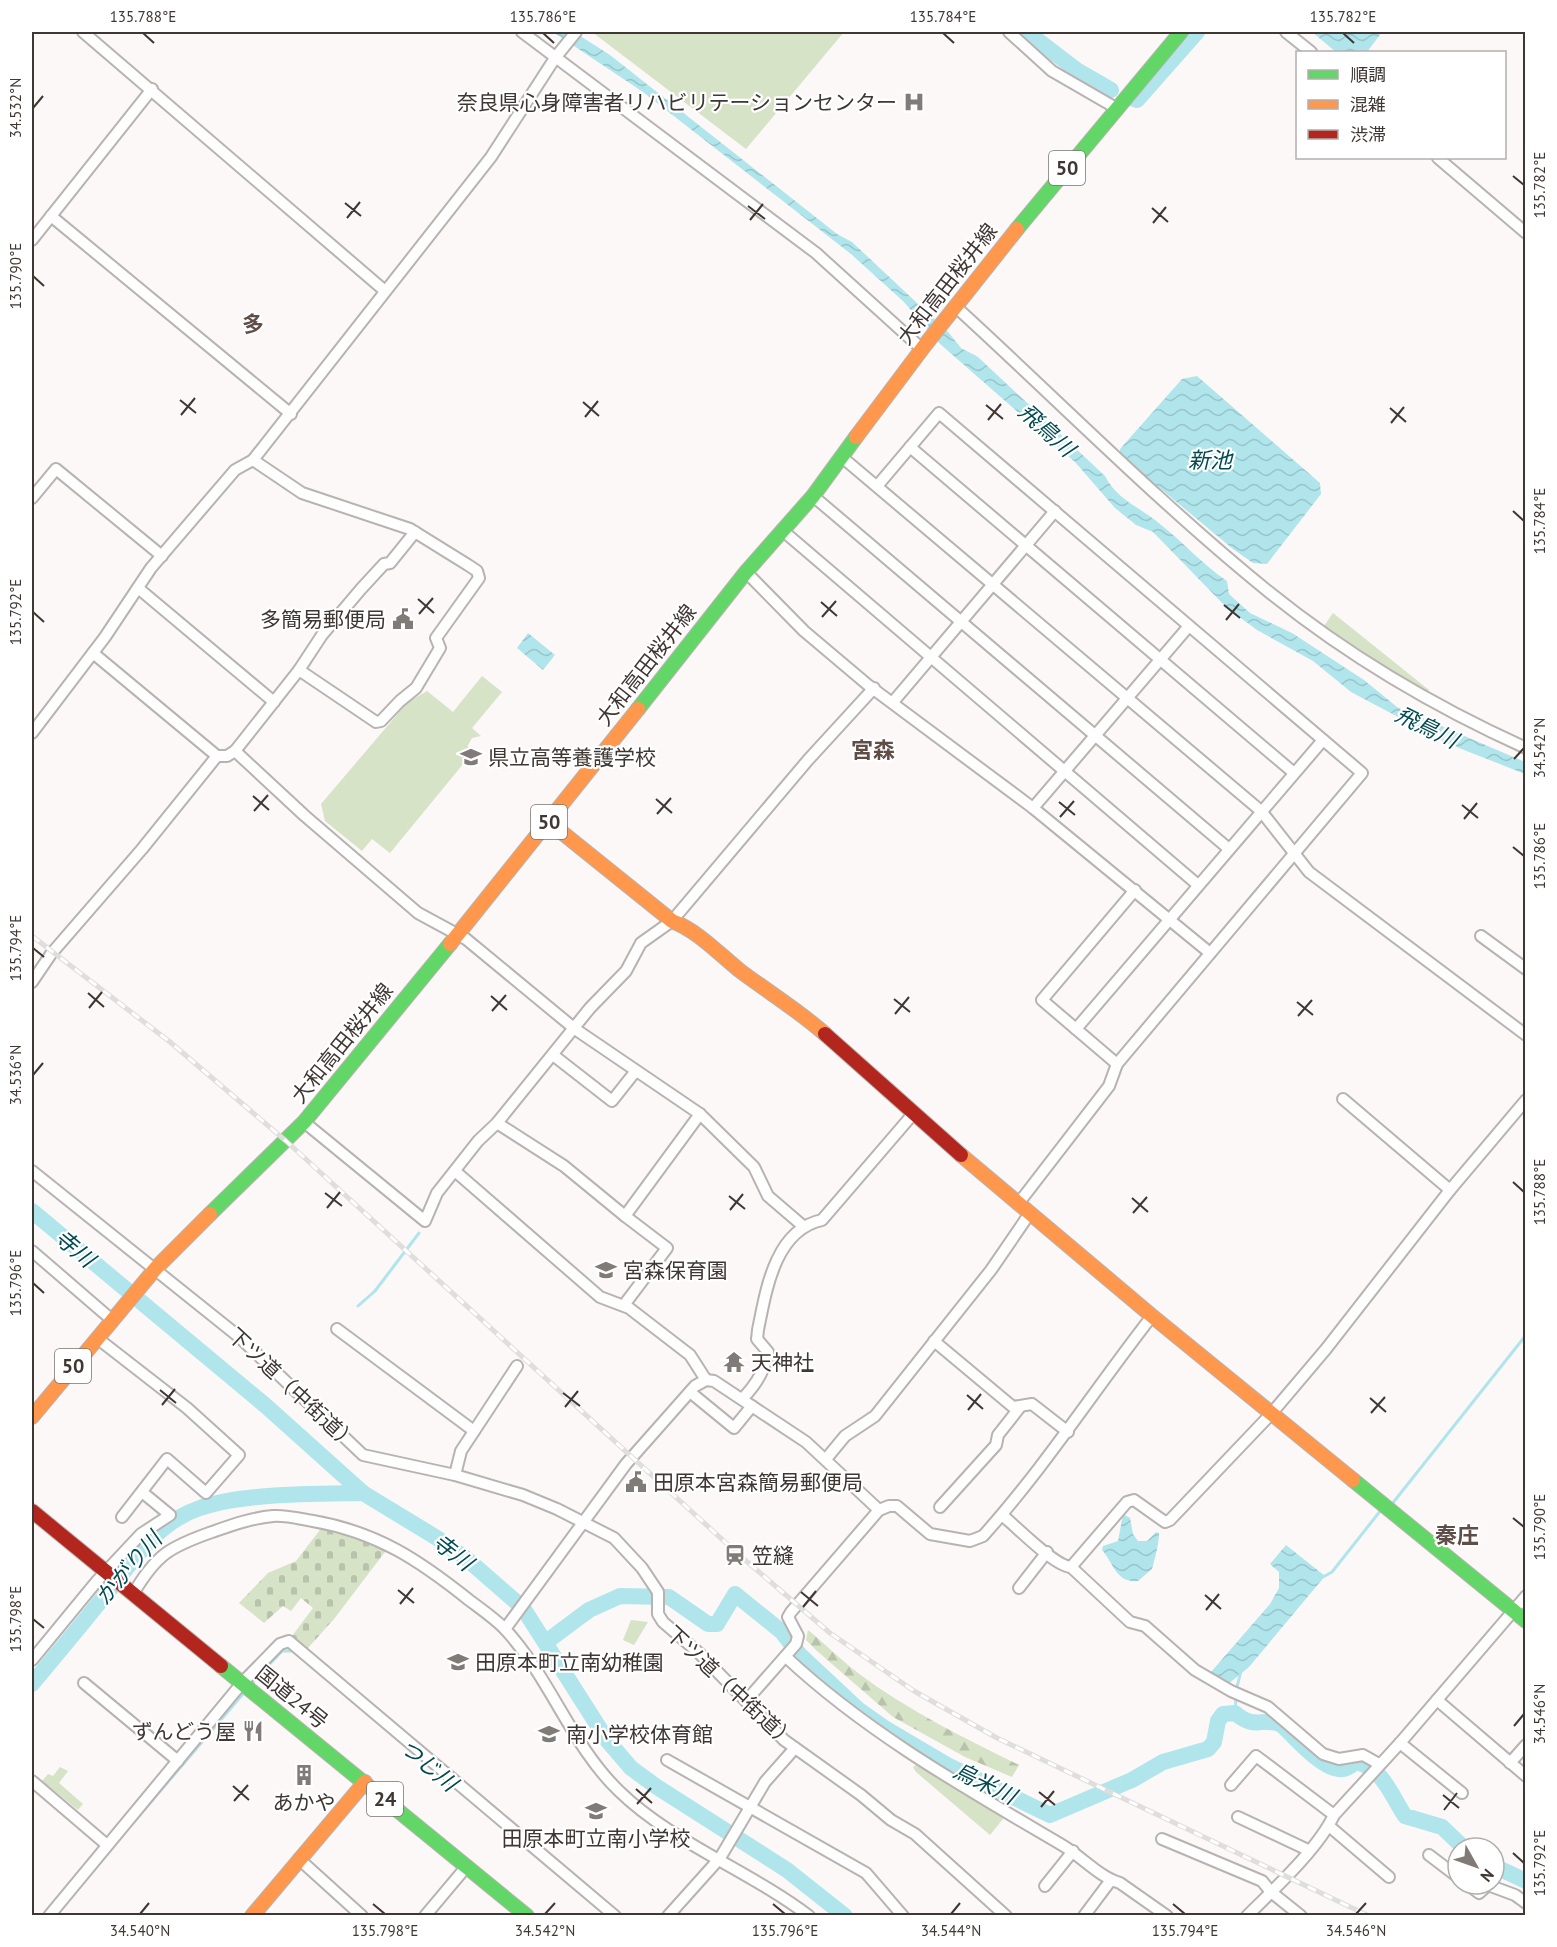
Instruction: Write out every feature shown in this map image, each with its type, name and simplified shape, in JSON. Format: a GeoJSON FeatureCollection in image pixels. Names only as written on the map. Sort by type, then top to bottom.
{"type":"FeatureCollection","features":[{"type":"Feature","properties":{"kind":"main road","name":"大和高田桜井線"},"geometry":{"type":"LineString","coordinates":[[32,1417],[154,1271],[304,1122],[549,822],[746,572],[813,496],[923,347],[1116,108],[1181,32]]}},
{"type":"Feature","properties":{"kind":"main road"},"geometry":{"type":"LineString","coordinates":[[549,822],[672,921],[685,926],[803,1014],[913,1114],[1152,1317],[1526,1621]]}},
{"type":"Feature","properties":{"kind":"main road","name":"国道24号"},"geometry":{"type":"LineString","coordinates":[[32,1511],[527,1916]]}},
{"type":"Feature","properties":{"kind":"main road"},"geometry":{"type":"LineString","coordinates":[[252,1916],[365,1782]]}},
{"type":"Feature","properties":{"kind":"street"},"geometry":{"type":"LineString","coordinates":[[83,32],[385,291]]}},
{"type":"Feature","properties":{"kind":"street"},"geometry":{"type":"LineString","coordinates":[[522,32],[681,148],[816,253],[923,347]]}},
{"type":"Feature","properties":{"kind":"street"},"geometry":{"type":"LineString","coordinates":[[32,733],[93,653],[162,556],[235,470],[253,460],[291,414],[491,157],[556,56],[576,32]]}},
{"type":"Feature","properties":{"kind":"street"},"geometry":{"type":"LineString","coordinates":[[1009,32],[1052,71],[1116,108]]}},
{"type":"Feature","properties":{"kind":"street"},"geometry":{"type":"LineString","coordinates":[[1286,32],[1310,51]]}},
{"type":"Feature","properties":{"kind":"street"},"geometry":{"type":"LineString","coordinates":[[32,240],[152,89]]}},
{"type":"Feature","properties":{"kind":"street"},"geometry":{"type":"LineString","coordinates":[[1439,159],[1526,233]]}},
{"type":"Feature","properties":{"kind":"street"},"geometry":{"type":"LineString","coordinates":[[51,216],[291,414]]}},
{"type":"Feature","properties":{"kind":"street"},"geometry":{"type":"LineString","coordinates":[[954,309],[1101,444],[1269,592],[1318,628],[1427,699],[1526,748]]}},
{"type":"Feature","properties":{"kind":"street"},"geometry":{"type":"LineString","coordinates":[[878,485],[939,413],[1362,773],[1117,1064],[1109,1086],[1018,1204]]}},
{"type":"Feature","properties":{"kind":"street"},"geometry":{"type":"LineString","coordinates":[[910,447],[1294,773]]}},
{"type":"Feature","properties":{"kind":"street"},"geometry":{"type":"LineString","coordinates":[[843,458],[878,485],[1261,811],[1309,872],[1318,876],[1526,1035]]}},
{"type":"Feature","properties":{"kind":"street"},"geometry":{"type":"LineString","coordinates":[[253,460],[302,492],[415,532],[477,571],[479,578],[436,638],[440,648],[416,688],[400,700],[381,721],[376,722],[299,670]]}},
{"type":"Feature","properties":{"kind":"street"},"geometry":{"type":"LineString","coordinates":[[32,498],[56,469],[162,556]]}},
{"type":"Feature","properties":{"kind":"street"},"geometry":{"type":"LineString","coordinates":[[813,496],[1229,849]]}},
{"type":"Feature","properties":{"kind":"street"},"geometry":{"type":"LineString","coordinates":[[893,702],[1055,511]]}},
{"type":"Feature","properties":{"kind":"street"},"geometry":{"type":"LineString","coordinates":[[782,530],[1198,885]]}},
{"type":"Feature","properties":{"kind":"street"},"geometry":{"type":"LineString","coordinates":[[93,653],[217,756],[227,756],[235,751],[274,702],[322,635],[384,564],[390,563],[415,532]]}},
{"type":"Feature","properties":{"kind":"street"},"geometry":{"type":"LineString","coordinates":[[746,572],[802,626],[804,631],[874,688],[1033,808],[1210,953]]}},
{"type":"Feature","properties":{"kind":"street"},"geometry":{"type":"LineString","coordinates":[[138,588],[274,702]]}},
{"type":"Feature","properties":{"kind":"street"},"geometry":{"type":"LineString","coordinates":[[1033,808],[1189,626]]}},
{"type":"Feature","properties":{"kind":"street"},"geometry":{"type":"LineString","coordinates":[[304,1122],[425,1221],[437,1193],[456,1172],[478,1141],[497,1123],[575,1029],[590,1008],[626,970],[641,943],[672,921],[808,760],[874,688]]}},
{"type":"Feature","properties":{"kind":"street"},"geometry":{"type":"LineString","coordinates":[[1076,1029],[1323,740]]}},
{"type":"Feature","properties":{"kind":"street"},"geometry":{"type":"LineString","coordinates":[[235,751],[305,816],[418,914],[466,939],[575,1029],[635,1072],[700,1114],[754,1167],[768,1196],[803,1226]]}},
{"type":"Feature","properties":{"kind":"street"},"geometry":{"type":"LineString","coordinates":[[32,982],[52,952],[142,849],[217,756]]}},
{"type":"Feature","properties":{"kind":"street"},"geometry":{"type":"LineString","coordinates":[[1117,1064],[1042,1000],[1135,890]]}},
{"type":"Feature","properties":{"kind":"street"},"geometry":{"type":"LineString","coordinates":[[1481,936],[1526,969]]}},
{"type":"Feature","properties":{"kind":"street"},"geometry":{"type":"LineString","coordinates":[[553,1055],[612,1101],[635,1072]]}},
{"type":"Feature","properties":{"kind":"street"},"geometry":{"type":"LineString","coordinates":[[1343,1099],[1450,1190]]}},
{"type":"Feature","properties":{"kind":"street"},"geometry":{"type":"LineString","coordinates":[[1071,1567],[1127,1502],[1134,1500],[1165,1522],[1170,1520],[1271,1414],[1326,1349],[1450,1190],[1526,1100]]}},
{"type":"Feature","properties":{"kind":"street"},"geometry":{"type":"LineString","coordinates":[[625,1216],[700,1114]]}},
{"type":"Feature","properties":{"kind":"street"},"geometry":{"type":"LineString","coordinates":[[742,1399],[756,1385],[767,1361],[768,1352],[757,1339],[758,1330],[774,1267],[786,1244],[803,1226],[822,1220],[913,1114]]}},
{"type":"Feature","properties":{"kind":"street"},"geometry":{"type":"LineString","coordinates":[[497,1123],[564,1166],[667,1248],[624,1305]]}},
{"type":"Feature","properties":{"kind":"street","name":"下ツ道（中街道）"},"geometry":{"type":"LineString","coordinates":[[32,1171],[238,1336],[363,1455],[455,1475],[523,1495],[614,1538],[642,1568],[658,1592],[658,1614],[663,1622],[795,1748],[861,1795],[891,1820],[915,1834],[1006,1916]]}},
{"type":"Feature","properties":{"kind":"street"},"geometry":{"type":"LineString","coordinates":[[456,1172],[585,1285],[609,1302],[624,1305],[690,1355],[706,1380]]}},
{"type":"Feature","properties":{"kind":"street"},"geometry":{"type":"LineString","coordinates":[[826,1459],[845,1436],[875,1416],[1030,1214]]}},
{"type":"Feature","properties":{"kind":"street"},"geometry":{"type":"LineString","coordinates":[[32,1251],[114,1318]]}},
{"type":"Feature","properties":{"kind":"street"},"geometry":{"type":"LineString","coordinates":[[746,1701],[796,1644],[798,1636],[788,1617],[791,1611],[879,1510],[897,1506],[930,1534],[970,1540],[983,1536],[1068,1432],[1103,1378],[1152,1317]]}},
{"type":"Feature","properties":{"kind":"street"},"geometry":{"type":"LineString","coordinates":[[338,1329],[474,1431]]}},
{"type":"Feature","properties":{"kind":"street"},"geometry":{"type":"LineString","coordinates":[[97,1338],[187,1408],[239,1455],[206,1493],[167,1459],[122,1517]]}},
{"type":"Feature","properties":{"kind":"street"},"geometry":{"type":"LineString","coordinates":[[934,1341],[1013,1407],[1032,1404],[1068,1432]]}},
{"type":"Feature","properties":{"kind":"street"},"geometry":{"type":"LineString","coordinates":[[455,1475],[461,1451],[517,1366]]}},
{"type":"Feature","properties":{"kind":"street"},"geometry":{"type":"LineString","coordinates":[[506,1625],[644,1442],[690,1392],[706,1380],[714,1381],[742,1399],[826,1459],[879,1510]]}},
{"type":"Feature","properties":{"kind":"street"},"geometry":{"type":"LineString","coordinates":[[690,1392],[734,1428],[752,1406]]}},
{"type":"Feature","properties":{"kind":"street"},"geometry":{"type":"LineString","coordinates":[[940,1507],[996,1445],[998,1435],[1020,1407]]}},
{"type":"Feature","properties":{"kind":"street"},"geometry":{"type":"LineString","coordinates":[[32,1660],[97,1581],[108,1574],[141,1534],[170,1515],[142,1492]]}},
{"type":"Feature","properties":{"kind":"street"},"geometry":{"type":"LineString","coordinates":[[1002,1515],[1065,1567],[1071,1567],[1130,1622],[1145,1626],[1195,1670],[1231,1691],[1268,1707],[1323,1754],[1339,1759],[1363,1755],[1375,1769]]}},
{"type":"Feature","properties":{"kind":"street"},"geometry":{"type":"LineString","coordinates":[[131,1593],[145,1571],[182,1542],[245,1520],[274,1516],[333,1524],[384,1541],[447,1582],[506,1625],[599,1768],[619,1791],[662,1825],[721,1857],[809,1916]]}},
{"type":"Feature","properties":{"kind":"street"},"geometry":{"type":"LineString","coordinates":[[1019,1588],[1047,1552]]}},
{"type":"Feature","properties":{"kind":"street"},"geometry":{"type":"LineString","coordinates":[[1248,1915],[1308,1850],[1375,1769],[1401,1743],[1526,1596]]}},
{"type":"Feature","properties":{"kind":"street"},"geometry":{"type":"LineString","coordinates":[[49,1916],[242,1683],[280,1644],[289,1641],[615,1916]]}},
{"type":"Feature","properties":{"kind":"street"},"geometry":{"type":"LineString","coordinates":[[786,1657],[809,1679],[891,1741],[1073,1851],[1111,1880],[1120,1882],[1167,1916]]}},
{"type":"Feature","properties":{"kind":"street"},"geometry":{"type":"LineString","coordinates":[[84,1683],[178,1761]]}},
{"type":"Feature","properties":{"kind":"street"},"geometry":{"type":"LineString","coordinates":[[1437,1700],[1526,1776]]}},
{"type":"Feature","properties":{"kind":"street"},"geometry":{"type":"LineString","coordinates":[[1401,1743],[1462,1793]]}},
{"type":"Feature","properties":{"kind":"street"},"geometry":{"type":"LineString","coordinates":[[1510,1763],[1526,1745]]}},
{"type":"Feature","properties":{"kind":"street"},"geometry":{"type":"LineString","coordinates":[[668,1916],[721,1857],[765,1782],[795,1748]]}},
{"type":"Feature","properties":{"kind":"street"},"geometry":{"type":"LineString","coordinates":[[1231,1785],[1256,1756],[1331,1821],[1389,1876]]}},
{"type":"Feature","properties":{"kind":"street"},"geometry":{"type":"LineString","coordinates":[[667,1761],[866,1873],[903,1916]]}},
{"type":"Feature","properties":{"kind":"street"},"geometry":{"type":"LineString","coordinates":[[32,1781],[107,1845]]}},
{"type":"Feature","properties":{"kind":"street"},"geometry":{"type":"LineString","coordinates":[[1238,1817],[1308,1850]]}},
{"type":"Feature","properties":{"kind":"street"},"geometry":{"type":"LineString","coordinates":[[1162,1839],[1262,1881],[1271,1892],[1301,1916]]}},
{"type":"Feature","properties":{"kind":"street"},"geometry":{"type":"LineString","coordinates":[[1045,1886],[1073,1851]]}},
{"type":"Feature","properties":{"kind":"street"},"geometry":{"type":"LineString","coordinates":[[1429,1855],[1446,1868]]}},
{"type":"Feature","properties":{"kind":"street"},"geometry":{"type":"LineString","coordinates":[[299,1859],[362,1916]]}},
{"type":"Feature","properties":{"kind":"street"},"geometry":{"type":"LineString","coordinates":[[425,1916],[467,1866]]}},
{"type":"Feature","properties":{"kind":"street"},"geometry":{"type":"LineString","coordinates":[[1084,1916],[1111,1880]]}},
{"type":"Feature","properties":{"kind":"street"},"geometry":{"type":"LineString","coordinates":[[1506,1892],[1526,1903]]}},
{"type":"Feature","properties":{"kind":"green space"},"geometry":{"type":"Polygon","coordinates":[[[592,32],[844,32],[746,149],[592,32]]]}},
{"type":"Feature","properties":{"kind":"green space"},"geometry":{"type":"Polygon","coordinates":[[[1333,613],[1429,690],[1426,693],[1324,626],[1333,613]]]}},
{"type":"Feature","properties":{"kind":"green space"},"geometry":{"type":"Polygon","coordinates":[[[482,676],[502,692],[472,728],[481,736],[472,738],[468,745],[468,758],[390,853],[372,839],[362,851],[325,821],[321,804],[407,703],[427,691],[453,712],[482,676]]]}},
{"type":"Feature","properties":{"kind":"green space"},"geometry":{"type":"Polygon","coordinates":[[[323,1526],[388,1548],[334,1619],[307,1649],[292,1636],[313,1608],[301,1598],[291,1611],[283,1606],[264,1623],[239,1603],[268,1573],[296,1561],[323,1526]]]}},
{"type":"Feature","properties":{"kind":"green space"},"geometry":{"type":"Polygon","coordinates":[[[631,1620],[648,1622],[634,1645],[623,1640],[631,1620]]]}},
{"type":"Feature","properties":{"kind":"green space"},"geometry":{"type":"Polygon","coordinates":[[[808,1630],[845,1663],[896,1699],[957,1734],[1019,1765],[1012,1777],[965,1757],[893,1717],[806,1640],[808,1630]]]}},
{"type":"Feature","properties":{"kind":"green space"},"geometry":{"type":"Polygon","coordinates":[[[916,1765],[1007,1814],[990,1835],[916,1772],[913,1767],[916,1765]]]}},
{"type":"Feature","properties":{"kind":"green space"},"geometry":{"type":"Polygon","coordinates":[[[60,1767],[68,1771],[59,1783],[83,1804],[78,1810],[42,1781],[48,1774],[53,1776],[60,1767]]]}},
{"type":"Feature","properties":{"kind":"water","name":"飛鳥川"},"geometry":{"type":"Polygon","coordinates":[[[553,32],[574,32],[610,55],[837,234],[852,242],[949,333],[961,348],[978,357],[1105,476],[1122,497],[1160,524],[1227,581],[1229,594],[1250,613],[1292,633],[1364,680],[1397,707],[1525,762],[1525,774],[1449,744],[1351,692],[1313,661],[1257,630],[1226,607],[1153,532],[1136,525],[1115,508],[1075,462],[939,343],[904,302],[851,254],[643,92],[553,32]]]}},
{"type":"Feature","properties":{"kind":"water"},"geometry":{"type":"Polygon","coordinates":[[[1312,32],[1382,32],[1368,51],[1335,51],[1312,32]]]}},
{"type":"Feature","properties":{"kind":"water","name":"新池"},"geometry":{"type":"Polygon","coordinates":[[[1197,376],[1320,483],[1321,494],[1267,564],[1253,563],[1233,549],[1120,455],[1120,449],[1182,379],[1197,376]]]}},
{"type":"Feature","properties":{"kind":"water"},"geometry":{"type":"Polygon","coordinates":[[[528,633],[555,655],[543,670],[517,648],[528,633]]]}},
{"type":"Feature","properties":{"kind":"water"},"geometry":{"type":"Polygon","coordinates":[[[1123,1514],[1130,1518],[1133,1534],[1138,1541],[1147,1541],[1156,1532],[1159,1533],[1152,1569],[1138,1581],[1131,1581],[1120,1576],[1102,1550],[1103,1546],[1118,1541],[1123,1514]]]}},
{"type":"Feature","properties":{"kind":"water"},"geometry":{"type":"Polygon","coordinates":[[[1286,1545],[1325,1576],[1249,1667],[1227,1685],[1210,1676],[1211,1672],[1270,1604],[1279,1588],[1279,1572],[1270,1564],[1286,1545]]]}},
{"type":"Feature","properties":{"kind":"waterway"},"geometry":{"type":"LineString","coordinates":[[1027,32],[1078,71],[1111,90]]}},
{"type":"Feature","properties":{"kind":"waterway"},"geometry":{"type":"LineString","coordinates":[[1134,99],[1137,100],[1197,32]]}},
{"type":"Feature","properties":{"kind":"waterway","name":"寺川"},"geometry":{"type":"LineString","coordinates":[[32,1211],[266,1406],[363,1493],[437,1538],[468,1560],[523,1608],[607,1740],[631,1768],[787,1870],[845,1916]]}},
{"type":"Feature","properties":{"kind":"waterway"},"geometry":{"type":"LineString","coordinates":[[358,1306],[375,1291],[419,1233]]}},
{"type":"Feature","properties":{"kind":"waterway"},"geometry":{"type":"LineString","coordinates":[[1392,1504],[1526,1335]]}},
{"type":"Feature","properties":{"kind":"waterway","name":"かがり川"},"geometry":{"type":"LineString","coordinates":[[32,1684],[137,1555],[159,1532],[185,1514],[236,1499],[280,1495],[363,1493]]}},
{"type":"Feature","properties":{"kind":"waterway"},"geometry":{"type":"LineString","coordinates":[[1323,1577],[1332,1572],[1381,1510]]}},
{"type":"Feature","properties":{"kind":"waterway","name":"烏米川"},"geometry":{"type":"LineString","coordinates":[[546,1642],[589,1610],[620,1596],[669,1597],[708,1624],[717,1624],[735,1594],[782,1632],[799,1654],[859,1710],[886,1729],[947,1765],[1050,1815],[1132,1780],[1163,1762],[1208,1749],[1214,1742],[1218,1721],[1223,1714],[1235,1713],[1248,1721],[1282,1725],[1310,1753],[1328,1766],[1344,1769],[1357,1762],[1366,1766],[1386,1784],[1405,1816],[1442,1827],[1451,1836]]}},
{"type":"Feature","properties":{"kind":"waterway","name":"つじ川"},"geometry":{"type":"LineString","coordinates":[[253,1682],[282,1651],[294,1651]]}},
{"type":"Feature","properties":{"kind":"waterway"},"geometry":{"type":"LineString","coordinates":[[1236,1691],[1241,1671]]}},
{"type":"Feature","properties":{"kind":"waterway","name":"つじ川"},"geometry":{"type":"LineString","coordinates":[[133,1823],[242,1695]]}},
{"type":"Feature","properties":{"kind":"waterway"},"geometry":{"type":"LineString","coordinates":[[1235,1713],[1236,1697]]}},
{"type":"Feature","properties":{"kind":"waterway","name":"烏米川"},"geometry":{"type":"LineString","coordinates":[[1506,1872],[1526,1881]]}},
{"type":"Feature","properties":{"kind":"railway"},"geometry":{"type":"LineString","coordinates":[[32,936],[170,1042],[286,1141],[737,1553],[830,1633],[914,1691],[997,1738],[1369,1916]]}},
{"type":"Feature","properties":{"kind":"traffic: fast"},"geometry":{"type":"LineString","coordinates":[[1017,229],[1181,32]]}},
{"type":"Feature","properties":{"kind":"traffic: fast"},"geometry":{"type":"LineString","coordinates":[[638,709],[746,572],[813,496],[856,437]]}},
{"type":"Feature","properties":{"kind":"traffic: fast"},"geometry":{"type":"LineString","coordinates":[[210,1214],[304,1122],[450,944]]}},
{"type":"Feature","properties":{"kind":"traffic: fast"},"geometry":{"type":"LineString","coordinates":[[1353,1480],[1526,1621]]}},
{"type":"Feature","properties":{"kind":"traffic: fast"},"geometry":{"type":"LineString","coordinates":[[221,1666],[527,1916]]}},
{"type":"Feature","properties":{"kind":"traffic: slow"},"geometry":{"type":"LineString","coordinates":[[856,437],[1017,229]]}},
{"type":"Feature","properties":{"kind":"traffic: slow"},"geometry":{"type":"LineString","coordinates":[[450,944],[638,709]]}},
{"type":"Feature","properties":{"kind":"traffic: slow"},"geometry":{"type":"LineString","coordinates":[[549,822],[672,921],[699,936],[739,970],[825,1034]]}},
{"type":"Feature","properties":{"kind":"traffic: slow"},"geometry":{"type":"LineString","coordinates":[[961,1155],[1152,1316],[1353,1480]]}},
{"type":"Feature","properties":{"kind":"traffic: slow"},"geometry":{"type":"LineString","coordinates":[[32,1417],[156,1268],[210,1214]]}},
{"type":"Feature","properties":{"kind":"traffic: slow"},"geometry":{"type":"LineString","coordinates":[[252,1916],[365,1782]]}},
{"type":"Feature","properties":{"kind":"traffic: jam"},"geometry":{"type":"LineString","coordinates":[[825,1034],[961,1155]]}},
{"type":"Feature","properties":{"kind":"traffic: jam"},"geometry":{"type":"LineString","coordinates":[[32,1511],[221,1666]]}},
{"type":"Feature","properties":{"kind":"place","name":"奈良県心身障害者リハビリテーションセンター"},"geometry":{"type":"Point","coordinates":[914,102]}},
{"type":"Feature","properties":{"kind":"place","name":"多簡易郵便局"},"geometry":{"type":"Point","coordinates":[403,619]}},
{"type":"Feature","properties":{"kind":"place","name":"県立高等養護学校"},"geometry":{"type":"Point","coordinates":[471,757]}},
{"type":"Feature","properties":{"kind":"place","name":"宮森保育園"},"geometry":{"type":"Point","coordinates":[606,1270]}},
{"type":"Feature","properties":{"kind":"place","name":"天神社"},"geometry":{"type":"Point","coordinates":[734,1362]}},
{"type":"Feature","properties":{"kind":"place","name":"田原本宮森簡易郵便局"},"geometry":{"type":"Point","coordinates":[636,1482]}},
{"type":"Feature","properties":{"kind":"place","name":"笠縫"},"geometry":{"type":"Point","coordinates":[735,1555]}},
{"type":"Feature","properties":{"kind":"place","name":"田原本町立南幼稚園"},"geometry":{"type":"Point","coordinates":[458,1662]}},
{"type":"Feature","properties":{"kind":"place","name":"ずんどう屋"},"geometry":{"type":"Point","coordinates":[253,1731]}},
{"type":"Feature","properties":{"kind":"place","name":"南小学校体育館"},"geometry":{"type":"Point","coordinates":[549,1734]}},
{"type":"Feature","properties":{"kind":"place","name":"あかや"},"geometry":{"type":"Point","coordinates":[304,1775]}},
{"type":"Feature","properties":{"kind":"place","name":"田原本町立南小学校"},"geometry":{"type":"Point","coordinates":[596,1811]}},
{"type":"Feature","properties":{"kind":"district","name":"多"},"geometry":{"type":"Point","coordinates":[253,324]}},
{"type":"Feature","properties":{"kind":"district","name":"宮森"},"geometry":{"type":"Point","coordinates":[873,750]}},
{"type":"Feature","properties":{"kind":"district","name":"秦庄"},"geometry":{"type":"Point","coordinates":[1457,1535]}}]}
